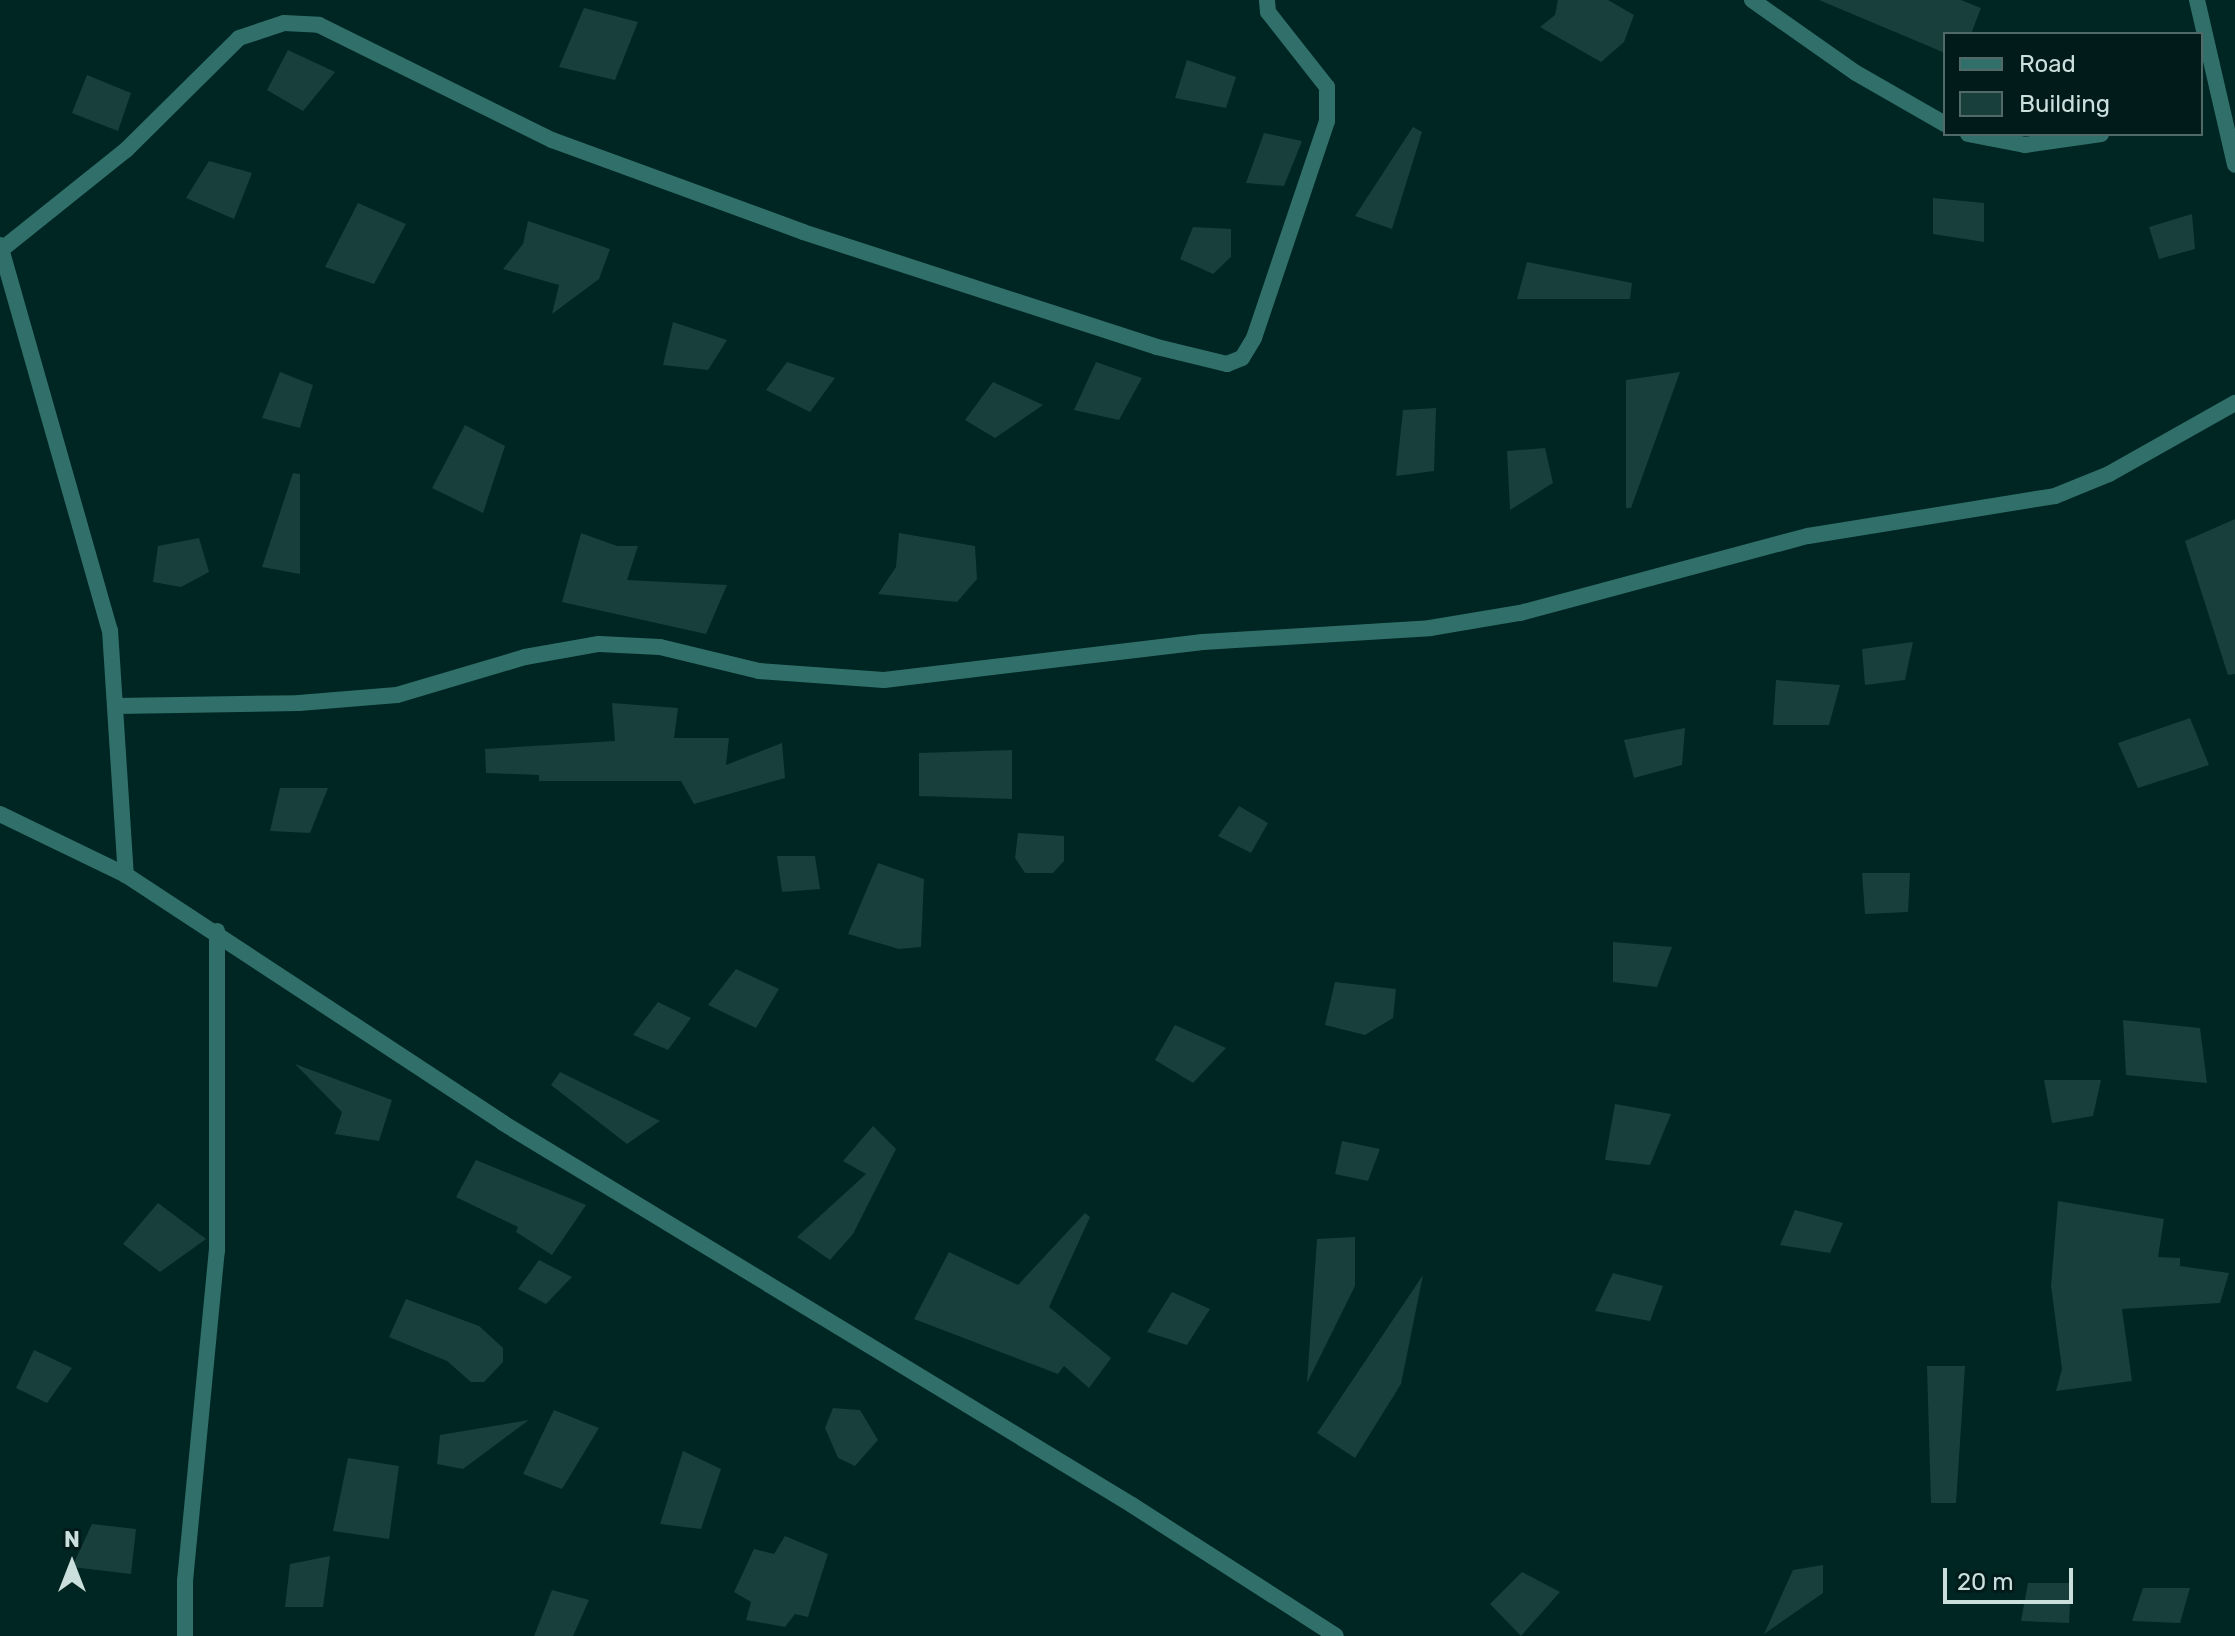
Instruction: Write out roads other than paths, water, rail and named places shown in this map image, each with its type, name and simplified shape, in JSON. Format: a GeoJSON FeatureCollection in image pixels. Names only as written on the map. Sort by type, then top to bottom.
{"type":"FeatureCollection","features":[{"type":"Feature","properties":{"kind":"street"},"geometry":{"type":"LineString","coordinates":[[126,875],[110,630],[99,580],[29,361],[0,247],[126,150],[239,38],[284,23],[319,25],[552,140],[803,232],[1157,347],[1227,364],[1242,358],[1254,338],[1327,121],[1327,87],[1268,12],[1267,0]]}},
{"type":"Feature","properties":{"kind":"street"},"geometry":{"type":"LineString","coordinates":[[1752,0],[1856,73],[1943,123]]}},
{"type":"Feature","properties":{"kind":"street"},"geometry":{"type":"LineString","coordinates":[[2197,0],[2235,165]]}},
{"type":"Feature","properties":{"kind":"street"},"geometry":{"type":"LineString","coordinates":[[2203,109],[2219,105]]}},
{"type":"Feature","properties":{"kind":"street"},"geometry":{"type":"LineString","coordinates":[[1978,136],[2025,145],[2087,136]]}},
{"type":"Feature","properties":{"kind":"street"},"geometry":{"type":"LineString","coordinates":[[116,706],[299,703],[397,695],[525,657],[599,644],[660,647],[759,671],[884,680],[1203,642],[1430,628],[1520,613],[1808,536],[2055,496],[2109,474],[2235,403]]}},
{"type":"Feature","properties":{"kind":"street"},"geometry":{"type":"LineString","coordinates":[[0,814],[126,875],[217,931],[503,1123],[1132,1505],[1336,1636]]}},
{"type":"Feature","properties":{"kind":"street"},"geometry":{"type":"LineString","coordinates":[[185,1636],[185,1581],[217,1251],[217,931]]}}]}
